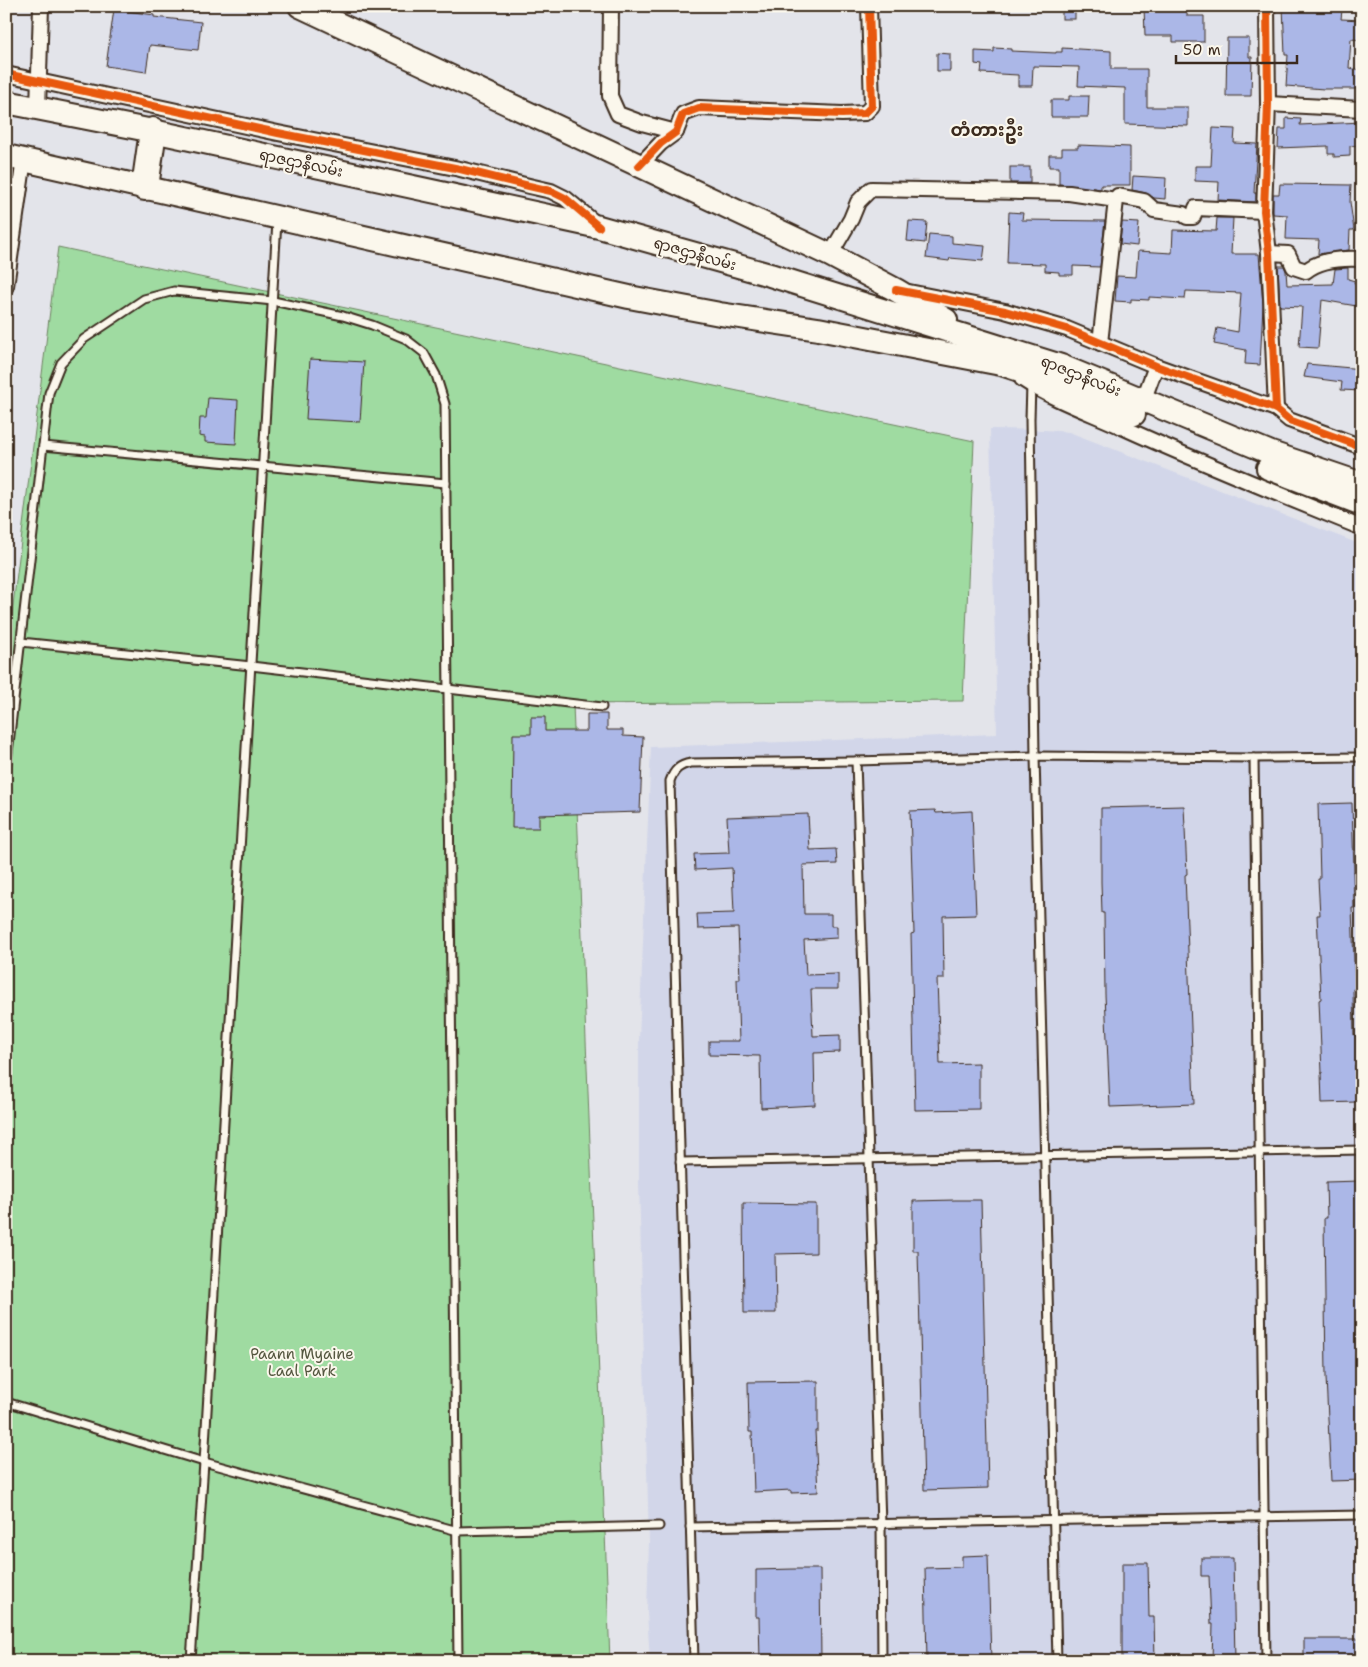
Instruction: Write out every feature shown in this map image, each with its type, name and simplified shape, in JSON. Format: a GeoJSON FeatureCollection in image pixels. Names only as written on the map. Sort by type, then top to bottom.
{"type":"FeatureCollection","features":[{"type":"Feature","properties":{"kind":"highway"},"geometry":{"type":"LineString","coordinates":[[145,187],[153,131]]}},
{"type":"Feature","properties":{"kind":"main road"},"geometry":{"type":"LineString","coordinates":[[300,6],[830,255],[896,290],[974,337],[1001,364]]}},
{"type":"Feature","properties":{"kind":"main road","name":"ရာဇဌာနီလမ်း"},"geometry":{"type":"LineString","coordinates":[[6,102],[153,131],[599,227],[770,275],[974,337],[1062,366],[1271,454],[1362,484]]}},
{"type":"Feature","properties":{"kind":"main road","name":"ရာဇဌာနီလမ်း"},"geometry":{"type":"LineString","coordinates":[[15,158],[629,297],[818,329],[1001,364],[1056,382],[1362,504]]}},
{"type":"Feature","properties":{"kind":"street"},"geometry":{"type":"LineString","coordinates":[[38,109],[41,6]]}},
{"type":"Feature","properties":{"kind":"street"},"geometry":{"type":"LineString","coordinates":[[612,6],[610,96],[618,114],[676,132]]}},
{"type":"Feature","properties":{"kind":"street"},"geometry":{"type":"LineString","coordinates":[[639,166],[661,143],[676,132],[683,114],[699,108],[842,114],[865,113],[872,106],[871,14],[869,6]]}},
{"type":"Feature","properties":{"kind":"street"},"geometry":{"type":"LineString","coordinates":[[1267,6],[1268,104],[1264,211],[1270,253],[1276,409]]}},
{"type":"Feature","properties":{"kind":"street"},"geometry":{"type":"LineString","coordinates":[[6,74],[278,133],[460,169],[529,186],[565,198],[599,227]]}},
{"type":"Feature","properties":{"kind":"street"},"geometry":{"type":"LineString","coordinates":[[1268,104],[1362,109]]}},
{"type":"Feature","properties":{"kind":"street"},"geometry":{"type":"LineString","coordinates":[[6,286],[15,158]]}},
{"type":"Feature","properties":{"kind":"street"},"geometry":{"type":"LineString","coordinates":[[830,255],[851,219],[858,202],[871,189],[1069,193],[1116,200]]}},
{"type":"Feature","properties":{"kind":"street"},"geometry":{"type":"LineString","coordinates":[[1100,343],[1118,196],[1144,201],[1154,210],[1183,214],[1187,217],[1193,217],[1196,208],[1264,211]]}},
{"type":"Feature","properties":{"kind":"street"},"geometry":{"type":"LineString","coordinates":[[1270,253],[1288,254],[1294,267],[1306,271],[1314,264],[1348,258],[1362,259]]}},
{"type":"Feature","properties":{"kind":"street"},"geometry":{"type":"LineString","coordinates":[[896,290],[1005,311],[1067,329],[1156,366],[1276,409],[1289,420],[1362,447]]}},
{"type":"Feature","properties":{"kind":"street"},"geometry":{"type":"LineString","coordinates":[[1001,364],[1031,385],[1191,459],[1362,528]]}},
{"type":"Feature","properties":{"kind":"street"},"geometry":{"type":"LineString","coordinates":[[1143,401],[1156,366]]}},
{"type":"Feature","properties":{"kind":"lane"},"geometry":{"type":"LineString","coordinates":[[191,1661],[277,217]]}},
{"type":"Feature","properties":{"kind":"lane"},"geometry":{"type":"LineString","coordinates":[[6,770],[49,393],[61,363],[84,339],[144,299],[174,291],[273,301],[343,316],[406,339],[424,353],[436,375],[445,404],[458,1661]]}},
{"type":"Feature","properties":{"kind":"lane"},"geometry":{"type":"LineString","coordinates":[[1031,385],[1035,756],[1057,1661]]}},
{"type":"Feature","properties":{"kind":"lane"},"geometry":{"type":"LineString","coordinates":[[43,446],[446,483]]}},
{"type":"Feature","properties":{"kind":"lane"},"geometry":{"type":"LineString","coordinates":[[21,642],[448,688],[602,707]]}},
{"type":"Feature","properties":{"kind":"lane"},"geometry":{"type":"LineString","coordinates":[[694,1661],[670,781],[673,772],[681,765],[691,763],[1035,756],[1254,758],[1362,756]]}},
{"type":"Feature","properties":{"kind":"lane"},"geometry":{"type":"LineString","coordinates":[[1254,758],[1266,1661]]}},
{"type":"Feature","properties":{"kind":"lane"},"geometry":{"type":"LineString","coordinates":[[856,761],[881,1524],[882,1661]]}},
{"type":"Feature","properties":{"kind":"lane"},"geometry":{"type":"LineString","coordinates":[[680,1162],[1362,1150]]}},
{"type":"Feature","properties":{"kind":"lane"},"geometry":{"type":"LineString","coordinates":[[6,1402],[204,1462],[458,1531],[659,1526]]}},
{"type":"Feature","properties":{"kind":"lane"},"geometry":{"type":"LineString","coordinates":[[690,1527],[1362,1515]]}},
{"type":"Feature","properties":{"kind":"shaded area"},"geometry":{"type":"Polygon","coordinates":[[[990,429],[1069,432],[1362,545],[1362,1661],[650,1661],[647,1612],[649,1541],[639,1182],[639,1040],[651,747],[997,734],[990,429]]]}},
{"type":"Feature","properties":{"kind":"green space","name":"Paann Myaine Laal Park"},"geometry":{"type":"Polygon","coordinates":[[[58,247],[974,441],[963,701],[573,704],[610,1661],[6,1661],[6,661],[58,247]]]}},
{"type":"Feature","properties":{"kind":"building"},"geometry":{"type":"Polygon","coordinates":[[[1062,6],[1075,6],[1075,19],[1062,19],[1062,6]]]}},
{"type":"Feature","properties":{"kind":"building"},"geometry":{"type":"Polygon","coordinates":[[[1144,6],[1187,6],[1187,16],[1204,16],[1204,42],[1173,42],[1173,36],[1145,36],[1144,6]]]}},
{"type":"Feature","properties":{"kind":"building"},"geometry":{"type":"Polygon","coordinates":[[[1283,6],[1318,6],[1318,9],[1342,10],[1341,19],[1362,20],[1362,40],[1351,39],[1349,68],[1362,70],[1362,89],[1286,86],[1288,55],[1285,55],[1283,6]]]}},
{"type":"Feature","properties":{"kind":"building"},"geometry":{"type":"Polygon","coordinates":[[[114,9],[154,15],[154,17],[201,22],[198,50],[150,45],[146,72],[106,66],[114,9]]]}},
{"type":"Feature","properties":{"kind":"building"},"geometry":{"type":"Polygon","coordinates":[[[1227,38],[1249,38],[1249,57],[1252,57],[1251,96],[1226,96],[1227,38]]]}},
{"type":"Feature","properties":{"kind":"building"},"geometry":{"type":"Polygon","coordinates":[[[994,48],[1011,49],[1011,51],[1056,53],[1062,52],[1062,48],[1111,51],[1111,69],[1147,69],[1147,107],[1188,107],[1188,126],[1125,124],[1125,88],[1078,86],[1079,67],[1033,66],[1032,86],[1018,86],[1018,75],[981,73],[982,65],[975,64],[975,51],[994,52],[994,48]]]}},
{"type":"Feature","properties":{"kind":"building"},"geometry":{"type":"Polygon","coordinates":[[[937,53],[950,54],[950,71],[937,71],[937,53]]]}},
{"type":"Feature","properties":{"kind":"building"},"geometry":{"type":"Polygon","coordinates":[[[1069,96],[1089,96],[1088,117],[1051,117],[1051,100],[1069,100],[1069,96]]]}},
{"type":"Feature","properties":{"kind":"building"},"geometry":{"type":"Polygon","coordinates":[[[1286,118],[1301,119],[1300,125],[1362,122],[1362,145],[1350,146],[1350,156],[1334,157],[1334,154],[1328,154],[1328,146],[1278,148],[1279,129],[1286,129],[1286,118]]]}},
{"type":"Feature","properties":{"kind":"building"},"geometry":{"type":"Polygon","coordinates":[[[1213,128],[1235,129],[1234,143],[1257,144],[1254,193],[1256,193],[1256,202],[1218,200],[1219,182],[1195,181],[1195,166],[1211,166],[1213,128]]]}},
{"type":"Feature","properties":{"kind":"building"},"geometry":{"type":"Polygon","coordinates":[[[1078,145],[1130,147],[1130,185],[1101,185],[1101,189],[1059,184],[1059,167],[1049,167],[1049,155],[1062,155],[1062,148],[1078,148],[1078,145]]]}},
{"type":"Feature","properties":{"kind":"building"},"geometry":{"type":"Polygon","coordinates":[[[1010,167],[1030,167],[1030,183],[1010,183],[1010,167]]]}},
{"type":"Feature","properties":{"kind":"building"},"geometry":{"type":"Polygon","coordinates":[[[1133,176],[1166,178],[1165,199],[1154,198],[1146,193],[1132,190],[1133,176]]]}},
{"type":"Feature","properties":{"kind":"building"},"geometry":{"type":"Polygon","coordinates":[[[1280,184],[1351,185],[1350,202],[1354,230],[1350,230],[1349,250],[1318,254],[1319,240],[1286,239],[1287,215],[1273,214],[1273,194],[1279,194],[1280,184]]]}},
{"type":"Feature","properties":{"kind":"building"},"geometry":{"type":"Polygon","coordinates":[[[1009,212],[1023,213],[1022,220],[1105,221],[1100,267],[1073,266],[1073,275],[1059,275],[1059,272],[1045,271],[1045,264],[1007,263],[1009,212]]]}},
{"type":"Feature","properties":{"kind":"building"},"geometry":{"type":"Polygon","coordinates":[[[1217,218],[1233,218],[1231,254],[1259,254],[1263,305],[1260,365],[1245,364],[1246,350],[1214,344],[1217,328],[1238,332],[1241,293],[1186,291],[1185,299],[1149,297],[1149,300],[1131,299],[1131,302],[1115,301],[1117,276],[1136,277],[1138,251],[1172,253],[1173,230],[1216,231],[1217,218]]]}},
{"type":"Feature","properties":{"kind":"building"},"geometry":{"type":"Polygon","coordinates":[[[909,221],[927,222],[925,243],[907,241],[909,221]]]}},
{"type":"Feature","properties":{"kind":"building"},"geometry":{"type":"Polygon","coordinates":[[[1122,222],[1139,223],[1137,246],[1120,244],[1122,222]]]}},
{"type":"Feature","properties":{"kind":"building"},"geometry":{"type":"Polygon","coordinates":[[[929,234],[952,236],[952,243],[985,246],[983,261],[950,258],[949,261],[926,258],[929,234]]]}},
{"type":"Feature","properties":{"kind":"building"},"geometry":{"type":"Polygon","coordinates":[[[1278,266],[1284,266],[1287,285],[1333,284],[1335,269],[1348,268],[1348,279],[1355,281],[1354,283],[1362,283],[1362,307],[1322,300],[1318,348],[1299,347],[1302,307],[1280,306],[1278,266]]]}},
{"type":"Feature","properties":{"kind":"building"},"geometry":{"type":"Polygon","coordinates":[[[310,359],[364,362],[360,422],[306,419],[310,359]]]}},
{"type":"Feature","properties":{"kind":"building"},"geometry":{"type":"Polygon","coordinates":[[[1307,364],[1362,369],[1362,391],[1341,390],[1342,382],[1304,377],[1307,364]]]}},
{"type":"Feature","properties":{"kind":"building"},"geometry":{"type":"Polygon","coordinates":[[[208,398],[238,400],[236,444],[205,442],[205,437],[199,436],[200,418],[206,418],[208,398]]]}},
{"type":"Feature","properties":{"kind":"building"},"geometry":{"type":"Polygon","coordinates":[[[587,714],[607,714],[607,730],[623,730],[623,736],[643,737],[640,812],[539,815],[539,828],[512,828],[513,734],[531,734],[531,717],[545,717],[545,731],[587,731],[587,714]]]}},
{"type":"Feature","properties":{"kind":"building"},"geometry":{"type":"Polygon","coordinates":[[[1352,803],[1356,1102],[1322,1103],[1319,1000],[1321,999],[1317,915],[1320,915],[1318,804],[1352,803]]]}},
{"type":"Feature","properties":{"kind":"building"},"geometry":{"type":"Polygon","coordinates":[[[1184,806],[1194,1104],[1110,1107],[1105,994],[1104,913],[1102,913],[1101,882],[1101,808],[1184,806]]]}},
{"type":"Feature","properties":{"kind":"building"},"geometry":{"type":"Polygon","coordinates":[[[935,810],[936,813],[972,811],[976,915],[943,916],[944,979],[937,979],[940,1064],[979,1063],[979,1109],[915,1110],[911,934],[914,933],[910,811],[935,810]]]}},
{"type":"Feature","properties":{"kind":"building"},"geometry":{"type":"Polygon","coordinates":[[[808,814],[810,850],[836,849],[837,864],[803,865],[804,914],[831,914],[831,926],[837,926],[837,938],[804,940],[806,975],[838,974],[838,989],[811,989],[813,1036],[840,1035],[840,1052],[814,1053],[815,1105],[761,1108],[760,1056],[709,1055],[709,1041],[739,1041],[737,979],[740,979],[738,928],[698,929],[697,914],[734,913],[732,868],[695,870],[694,854],[729,853],[727,817],[808,814]]]}},
{"type":"Feature","properties":{"kind":"building"},"geometry":{"type":"Polygon","coordinates":[[[1360,1181],[1362,1211],[1358,1212],[1362,1480],[1331,1481],[1326,1377],[1324,1218],[1327,1218],[1326,1182],[1360,1181]]]}},
{"type":"Feature","properties":{"kind":"building"},"geometry":{"type":"Polygon","coordinates":[[[981,1200],[988,1488],[924,1490],[918,1251],[913,1251],[913,1201],[981,1200]]]}},
{"type":"Feature","properties":{"kind":"building"},"geometry":{"type":"Polygon","coordinates":[[[743,1203],[816,1204],[816,1253],[775,1254],[776,1313],[744,1313],[743,1203]]]}},
{"type":"Feature","properties":{"kind":"building"},"geometry":{"type":"Polygon","coordinates":[[[818,1381],[818,1431],[815,1431],[818,1492],[791,1493],[791,1490],[754,1492],[752,1432],[749,1432],[748,1382],[818,1381]]]}},
{"type":"Feature","properties":{"kind":"building"},"geometry":{"type":"Polygon","coordinates":[[[988,1555],[991,1661],[927,1661],[925,1568],[962,1567],[962,1556],[988,1555]]]}},
{"type":"Feature","properties":{"kind":"building"},"geometry":{"type":"Polygon","coordinates":[[[1201,1558],[1233,1558],[1235,1661],[1212,1661],[1213,1624],[1211,1624],[1209,1576],[1201,1576],[1201,1558]]]}},
{"type":"Feature","properties":{"kind":"building"},"geometry":{"type":"Polygon","coordinates":[[[1122,1563],[1148,1563],[1149,1617],[1154,1617],[1155,1661],[1122,1661],[1122,1563]]]}},
{"type":"Feature","properties":{"kind":"building"},"geometry":{"type":"Polygon","coordinates":[[[820,1569],[821,1661],[760,1661],[759,1617],[756,1617],[756,1570],[820,1569]]]}},
{"type":"Feature","properties":{"kind":"building"},"geometry":{"type":"Polygon","coordinates":[[[1304,1639],[1362,1639],[1362,1661],[1304,1661],[1304,1639]]]}},
{"type":"Feature","properties":{"kind":"cycle path"},"geometry":{"type":"LineString","coordinates":[[639,166],[661,143],[676,132],[683,114],[699,108],[842,114],[865,113],[872,106],[869,6]]}},
{"type":"Feature","properties":{"kind":"cycle path"},"geometry":{"type":"LineString","coordinates":[[1267,6],[1268,104],[1264,211],[1269,253],[1276,409]]}},
{"type":"Feature","properties":{"kind":"cycle path"},"geometry":{"type":"LineString","coordinates":[[6,74],[278,133],[460,169],[551,191],[565,198],[599,227]]}},
{"type":"Feature","properties":{"kind":"cycle path"},"geometry":{"type":"LineString","coordinates":[[896,290],[1005,311],[1067,329],[1156,366],[1276,409],[1289,420],[1362,447]]}},
{"type":"Feature","properties":{"kind":"district","name":"တံတားဦး"},"geometry":{"type":"Point","coordinates":[987,130]}}]}
